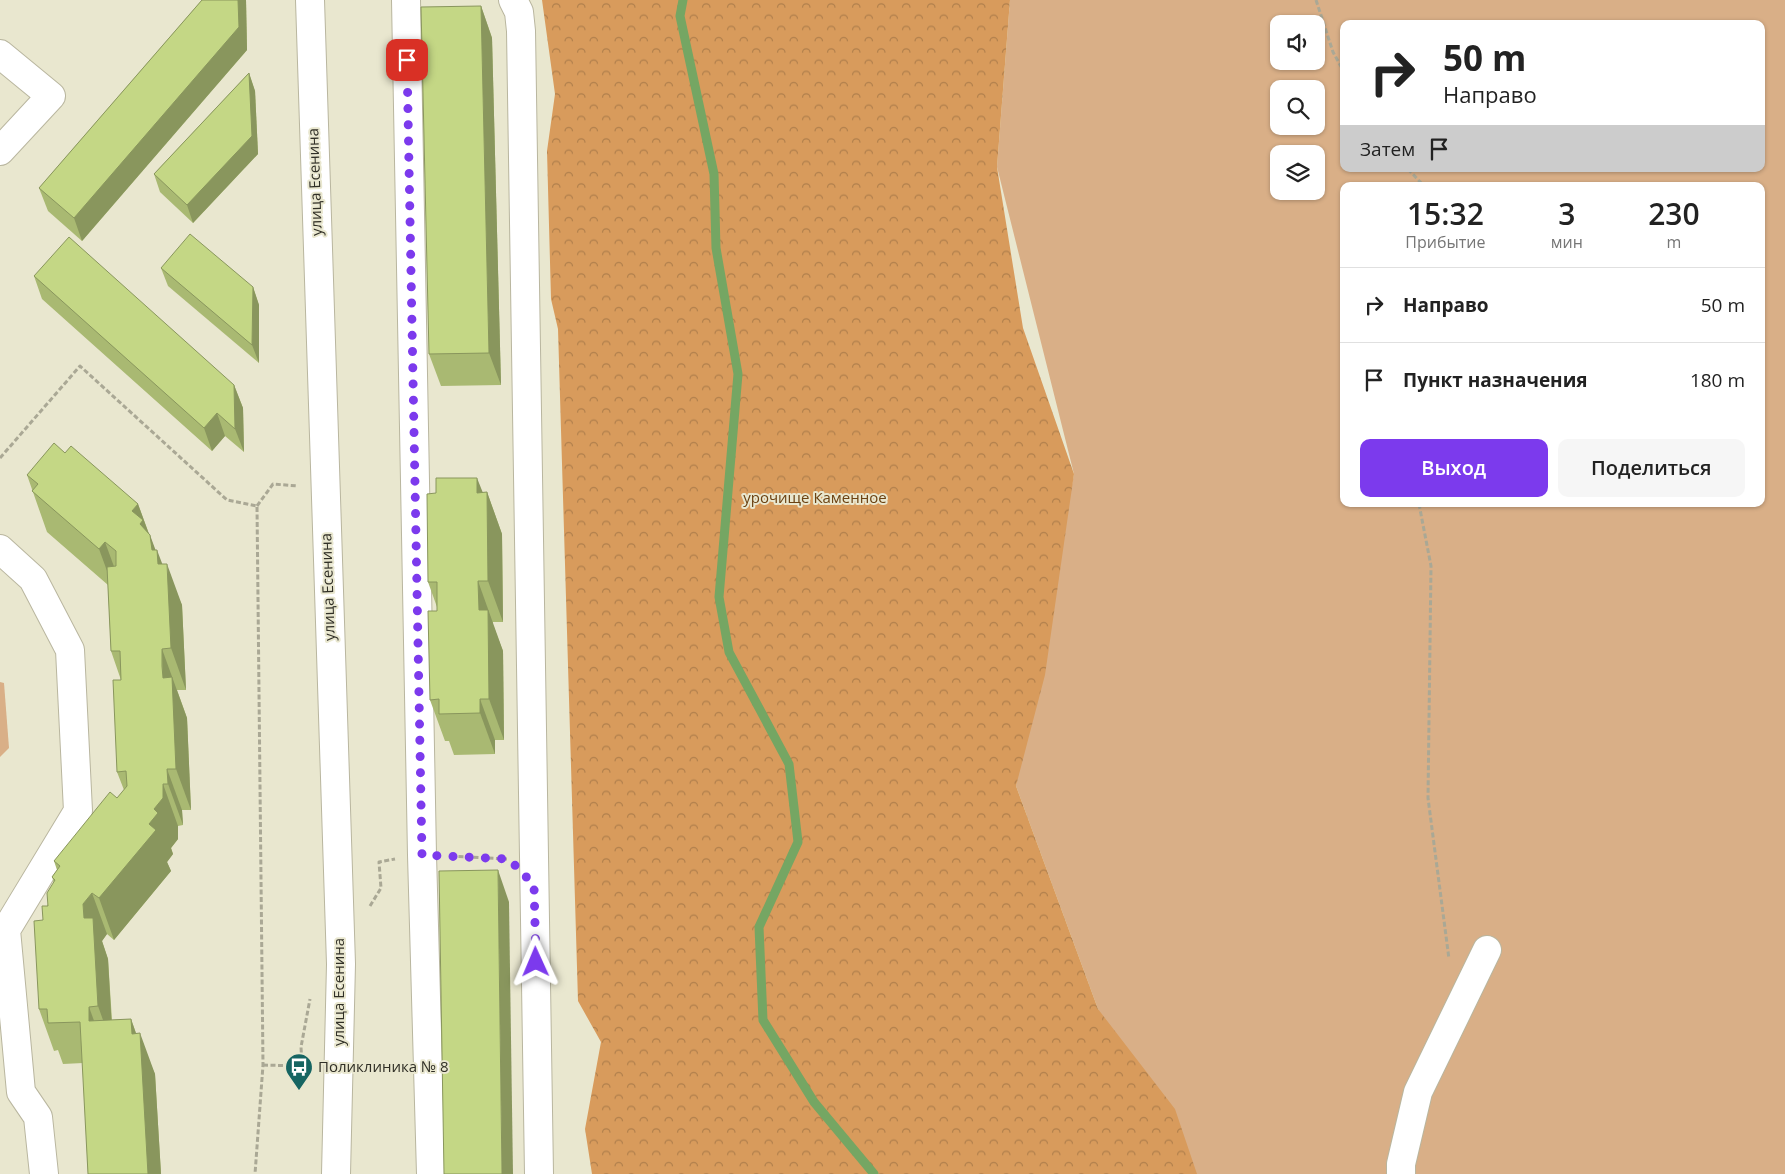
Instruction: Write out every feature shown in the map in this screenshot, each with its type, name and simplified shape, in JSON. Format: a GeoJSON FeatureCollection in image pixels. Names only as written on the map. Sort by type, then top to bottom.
{"type":"FeatureCollection","features":[{"type":"Feature","properties":{"kind":"street","name":"улица Есенина"},"geometry":{"type":"LineString","coordinates":[[310,0],[341,964],[336,1174]]}},
{"type":"Feature","properties":{"kind":"street"},"geometry":{"type":"LineString","coordinates":[[406,0],[422,855],[431,1174]]}},
{"type":"Feature","properties":{"kind":"street"},"geometry":{"type":"LineString","coordinates":[[513,0],[519,12],[521,31],[539,1174]]}},
{"type":"Feature","properties":{"kind":"street"},"geometry":{"type":"LineString","coordinates":[[0,54],[51,96],[0,151]]}},
{"type":"Feature","properties":{"kind":"street"},"geometry":{"type":"LineString","coordinates":[[0,549],[32,580],[70,650],[78,811],[6,930],[22,1092],[38,1117],[44,1174]]}},
{"type":"Feature","properties":{"kind":"street"},"geometry":{"type":"LineString","coordinates":[[1401,1174],[1401,1164],[1418,1092],[1487,950]]}},
{"type":"Feature","properties":{"kind":"path"},"geometry":{"type":"LineString","coordinates":[[1316,0],[1333,52],[1340,65]]}},
{"type":"Feature","properties":{"kind":"path"},"geometry":{"type":"LineString","coordinates":[[1411,172],[1420,182]]}},
{"type":"Feature","properties":{"kind":"path"},"geometry":{"type":"LineString","coordinates":[[0,458],[80,366],[227,500],[257,506],[263,1065],[255,1174]]}},
{"type":"Feature","properties":{"kind":"path"},"geometry":{"type":"LineString","coordinates":[[1420,507],[1431,566],[1428,798],[1450,963]]}},
{"type":"Feature","properties":{"kind":"path"},"geometry":{"type":"LineString","coordinates":[[379,862],[422,855],[509,859],[534,885]]}},
{"type":"Feature","properties":{"kind":"path"},"geometry":{"type":"LineString","coordinates":[[263,1065],[302,1066]]}},
{"type":"Feature","properties":{"kind":"shaded area"},"geometry":{"type":"Polygon","coordinates":[[[1010,0],[1785,0],[1785,1174],[1166,1174],[1098,1009],[1016,786],[1074,474],[997,167],[1010,0]]]}},
{"type":"Feature","properties":{"kind":"shaded area"},"geometry":{"type":"Polygon","coordinates":[[[0,682],[4,683],[9,748],[0,757],[0,682]]]}},
{"type":"Feature","properties":{"kind":"green space","name":"урочище Каменное"},"geometry":{"type":"Polygon","coordinates":[[[542,0],[1010,0],[997,167],[1023,328],[1074,474],[1045,675],[1016,786],[1098,1009],[1175,1109],[1197,1174],[592,1174],[585,1129],[601,1042],[578,1001],[558,329],[551,299],[547,151],[555,94],[542,0]]]}},
{"type":"Feature","properties":{"kind":"building"},"geometry":{"type":"Polygon","coordinates":[[[202,0],[238,0],[239,27],[74,218],[39,188],[202,0]]]}},
{"type":"Feature","properties":{"kind":"building"},"geometry":{"type":"Polygon","coordinates":[[[481,6],[489,353],[429,354],[421,7],[481,6]]]}},
{"type":"Feature","properties":{"kind":"building"},"geometry":{"type":"Polygon","coordinates":[[[249,73],[252,136],[187,205],[154,174],[249,73]]]}},
{"type":"Feature","properties":{"kind":"building"},"geometry":{"type":"Polygon","coordinates":[[[190,234],[253,287],[252,345],[161,268],[190,234]]]}},
{"type":"Feature","properties":{"kind":"building"},"geometry":{"type":"Polygon","coordinates":[[[69,237],[234,385],[235,429],[217,413],[204,428],[34,276],[69,237]]]}},
{"type":"Feature","properties":{"kind":"building"},"geometry":{"type":"Polygon","coordinates":[[[54,443],[65,453],[71,446],[138,504],[132,511],[143,520],[140,524],[150,535],[152,550],[157,550],[158,564],[167,564],[171,648],[162,649],[162,666],[163,678],[172,677],[176,769],[167,769],[168,784],[163,784],[163,798],[154,809],[158,813],[149,824],[156,830],[99,898],[92,893],[83,904],[84,918],[93,918],[98,1006],[89,1007],[89,1021],[131,1019],[132,1034],[140,1033],[148,1174],[88,1174],[80,1022],[48,1023],[47,1009],[39,1009],[34,921],[43,920],[42,906],[48,906],[47,893],[55,880],[52,877],[60,866],[54,861],[110,792],[117,798],[127,786],[126,771],[117,772],[113,680],[121,680],[120,651],[111,651],[107,567],[116,566],[116,551],[105,542],[99,549],[32,491],[38,484],[27,475],[54,443]]]}},
{"type":"Feature","properties":{"kind":"building"},"geometry":{"type":"Polygon","coordinates":[[[436,478],[477,478],[477,493],[487,492],[488,581],[478,581],[479,610],[488,610],[489,699],[480,699],[480,713],[439,714],[439,699],[430,700],[428,611],[437,611],[437,582],[428,582],[427,494],[436,493],[436,478]]]}},
{"type":"Feature","properties":{"kind":"building"},"geometry":{"type":"Polygon","coordinates":[[[498,870],[502,1174],[444,1174],[439,871],[498,870]]]}},
{"type":"Feature","properties":{"kind":"waterway"},"geometry":{"type":"LineString","coordinates":[[683,0],[680,16],[714,174],[716,248],[738,374],[719,597],[729,652],[789,764],[798,842],[759,927],[763,1020],[814,1102],[874,1174]]}},
{"type":"Feature","properties":{"kind":"place","name":"Поликлиника № 8"},"geometry":{"type":"Point","coordinates":[299,1091]}},
{"type":"Feature","properties":{"kind":"route"},"geometry":{"type":"LineString","coordinates":[[407,60],[422,855],[509,859],[534,885],[536,962]]}}]}
